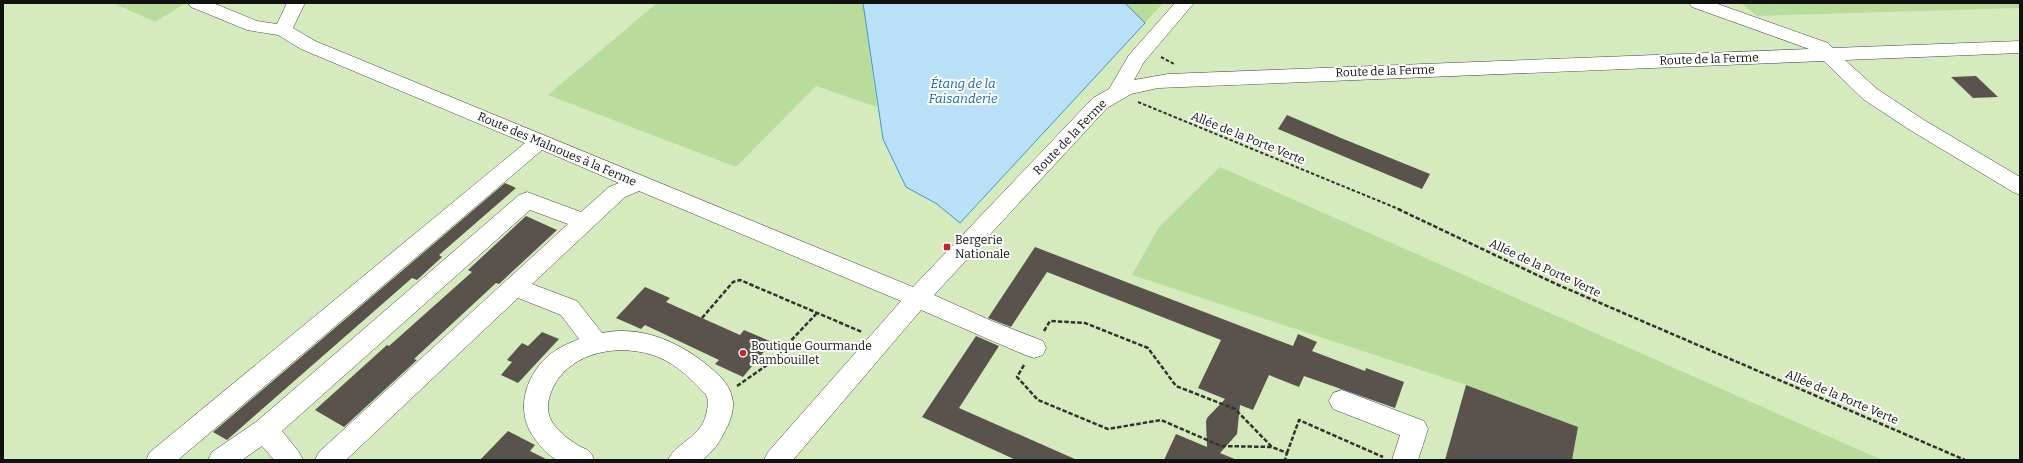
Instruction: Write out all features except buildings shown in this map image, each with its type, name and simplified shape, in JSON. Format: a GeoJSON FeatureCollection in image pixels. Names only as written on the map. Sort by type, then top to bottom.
{"type":"FeatureCollection","features":[{"type":"Feature","properties":{"kind":"street","name":"Route des Malnoues à la Ferme"},"geometry":{"type":"LineString","coordinates":[[197,3],[253,26],[283,30],[308,46],[917,298],[984,328],[1034,348]]}},
{"type":"Feature","properties":{"kind":"street"},"geometry":{"type":"LineString","coordinates":[[283,30],[296,3]]}},
{"type":"Feature","properties":{"kind":"street"},"geometry":{"type":"LineString","coordinates":[[1118,91],[1136,59],[1185,3]]}},
{"type":"Feature","properties":{"kind":"street"},"geometry":{"type":"LineString","coordinates":[[1704,4],[1821,47],[1831,54],[1870,94],[1917,125],[2020,187]]}},
{"type":"Feature","properties":{"kind":"street","name":"Route de la Ferme"},"geometry":{"type":"LineString","coordinates":[[777,460],[917,298],[1100,103],[1118,91],[1144,83],[1168,80],[2020,47]]}},
{"type":"Feature","properties":{"kind":"street"},"geometry":{"type":"LineString","coordinates":[[159,460],[539,142]]}},
{"type":"Feature","properties":{"kind":"street"},"geometry":{"type":"LineString","coordinates":[[328,460],[617,192],[638,183]]}},
{"type":"Feature","properties":{"kind":"street"},"geometry":{"type":"LineString","coordinates":[[221,460],[265,430],[526,200],[584,222]]}},
{"type":"Feature","properties":{"kind":"street"},"geometry":{"type":"LineString","coordinates":[[514,287],[569,308],[595,342]]}},
{"type":"Feature","properties":{"kind":"street"},"geometry":{"type":"LineString","coordinates":[[580,460],[565,452],[537,424],[534,408],[538,388],[549,370],[565,354],[595,342],[621,340],[644,343],[668,351],[692,367],[711,383],[720,395],[720,416],[713,432],[694,452],[681,460]]}},
{"type":"Feature","properties":{"kind":"street"},"geometry":{"type":"LineString","coordinates":[[1342,401],[1415,429],[1405,460]]}},
{"type":"Feature","properties":{"kind":"street"},"geometry":{"type":"LineString","coordinates":[[265,430],[290,460]]}},
{"type":"Feature","properties":{"kind":"path","name":"Allée de la Porte Verte"},"geometry":{"type":"LineString","coordinates":[[1118,91],[1162,113],[1404,211],[1556,284],[1965,460]]}},
{"type":"Feature","properties":{"kind":"path"},"geometry":{"type":"LineString","coordinates":[[702,318],[733,282],[740,280],[817,313],[874,349]]}},
{"type":"Feature","properties":{"kind":"path"},"geometry":{"type":"LineString","coordinates":[[720,395],[748,380],[785,351],[817,313]]}},
{"type":"Feature","properties":{"kind":"path"},"geometry":{"type":"LineString","coordinates":[[1272,447],[1235,409],[1176,386],[1148,348],[1085,323],[1050,321],[1016,377],[1038,400],[1108,429],[1160,420],[1221,446],[1272,447],[1287,453]]}},
{"type":"Feature","properties":{"kind":"path"},"geometry":{"type":"LineString","coordinates":[[1285,460],[1299,420],[1375,454]]}},
{"type":"Feature","properties":{"kind":"green space"},"geometry":{"type":"Polygon","coordinates":[[[3,3],[2020,3],[2020,460],[3,460],[3,3]]]}},
{"type":"Feature","properties":{"kind":"green space"},"geometry":{"type":"Polygon","coordinates":[[[113,3],[186,3],[155,22],[113,3]]]}},
{"type":"Feature","properties":{"kind":"green space"},"geometry":{"type":"Polygon","coordinates":[[[657,3],[863,3],[877,107],[816,86],[736,167],[548,95],[657,3]]]}},
{"type":"Feature","properties":{"kind":"green space"},"geometry":{"type":"Polygon","coordinates":[[[1125,3],[1163,3],[1145,23],[1125,3]]]}},
{"type":"Feature","properties":{"kind":"green space"},"geometry":{"type":"Polygon","coordinates":[[[1741,3],[2020,3],[2020,8],[1757,16],[1741,3]]]}},
{"type":"Feature","properties":{"kind":"green space"},"geometry":{"type":"Polygon","coordinates":[[[1220,167],[1882,460],[1572,460],[1578,427],[1466,385],[1132,275],[1159,227],[1220,167]]]}},
{"type":"Feature","properties":{"kind":"water","name":"Étang de la Faisanderie"},"geometry":{"type":"Polygon","coordinates":[[[863,3],[1125,3],[1145,23],[960,223],[937,204],[906,187],[883,139],[863,3]]]}},
{"type":"Feature","properties":{"kind":"place","name":"Bergerie Nationale"},"geometry":{"type":"Point","coordinates":[947,247]}},
{"type":"Feature","properties":{"kind":"place","name":"Boutique Gourmande Rambouillet"},"geometry":{"type":"Point","coordinates":[743,353]}}]}
